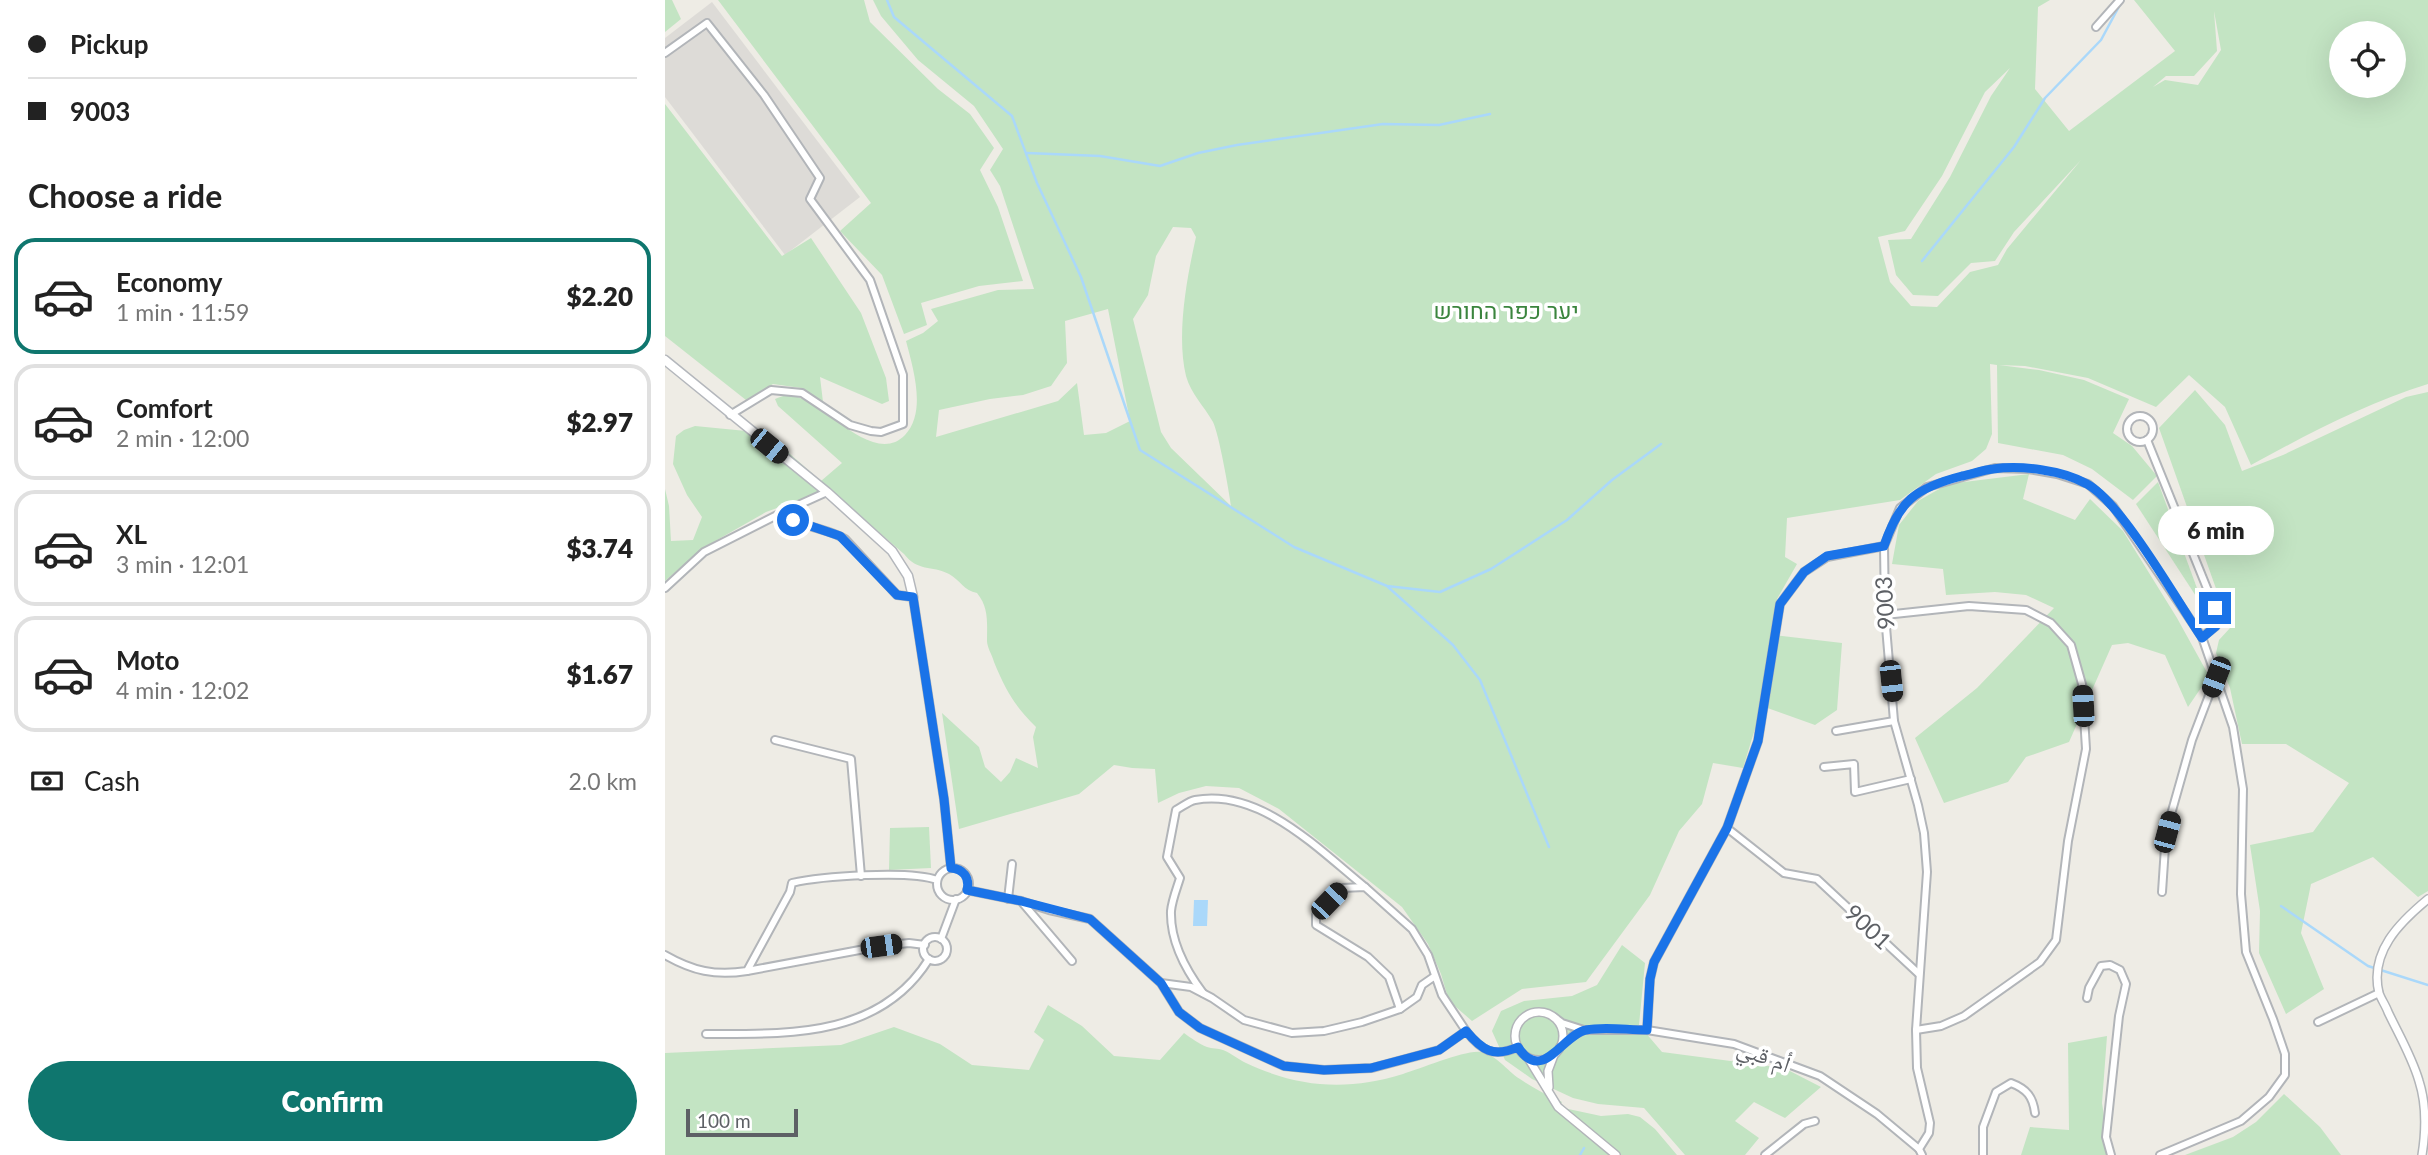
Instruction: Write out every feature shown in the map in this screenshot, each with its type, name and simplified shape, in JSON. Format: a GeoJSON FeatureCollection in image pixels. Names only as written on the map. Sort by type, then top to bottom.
{"type":"FeatureCollection","features":[{"type":"Feature","properties":{"kind":"main road"},"geometry":{"type":"LineString","coordinates":[[665,360],[827,492],[898,558],[908,576],[913,597]]}},
{"type":"Feature","properties":{"kind":"street"},"geometry":{"type":"LineString","coordinates":[[2097,27],[2120,0]]}},
{"type":"Feature","properties":{"kind":"street"},"geometry":{"type":"LineString","coordinates":[[665,53],[707,23],[764,95],[820,178],[810,199],[870,281],[903,375],[903,424],[881,432],[850,425],[802,393],[771,390],[730,415]]}},
{"type":"Feature","properties":{"kind":"street"},"geometry":{"type":"LineString","coordinates":[[2134,417],[2147,417],[2153,424],[2153,433],[2147,440],[2135,441],[2128,435],[2128,424],[2134,417]]}},
{"type":"Feature","properties":{"kind":"street"},"geometry":{"type":"LineString","coordinates":[[2147,440],[2215,608],[2216,626],[2202,638]]}},
{"type":"Feature","properties":{"kind":"street","name":"9003"},"geometry":{"type":"LineString","coordinates":[[1921,1152],[1930,1123],[1917,1068],[1916,1030],[1927,872],[1924,833],[1894,721],[1885,615],[1884,546],[1900,508],[1927,487],[1994,468],[2028,469],[2057,474],[2088,484],[2113,506],[2202,638],[2234,727],[2243,789],[2241,894],[2246,952],[2285,1054],[2285,1075],[2269,1097],[2241,1121],[2172,1153],[2160,1155]]}},
{"type":"Feature","properties":{"kind":"street"},"geometry":{"type":"LineString","coordinates":[[665,588],[703,552],[827,492]]}},
{"type":"Feature","properties":{"kind":"street"},"geometry":{"type":"LineString","coordinates":[[785,511],[793,520],[840,536],[897,595],[913,597],[944,799],[951,868]]}},
{"type":"Feature","properties":{"kind":"street"},"geometry":{"type":"LineString","coordinates":[[1647,1030],[1650,979],[1654,962],[1727,828],[1758,741],[1780,604],[1804,572],[1827,556],[1884,546]]}},
{"type":"Feature","properties":{"kind":"street"},"geometry":{"type":"LineString","coordinates":[[1885,615],[1969,606],[2025,610],[2051,623],[2071,645],[2082,684],[2086,748],[2068,841],[2056,940],[2040,962],[1964,1016],[1941,1026],[1916,1030]]}},
{"type":"Feature","properties":{"kind":"street"},"geometry":{"type":"LineString","coordinates":[[2162,892],[2167,832],[2192,740],[2216,677]]}},
{"type":"Feature","properties":{"kind":"street"},"geometry":{"type":"LineString","coordinates":[[1836,731],[1894,721]]}},
{"type":"Feature","properties":{"kind":"street"},"geometry":{"type":"LineString","coordinates":[[775,740],[851,759],[861,876]]}},
{"type":"Feature","properties":{"kind":"street"},"geometry":{"type":"LineString","coordinates":[[1824,767],[1854,764],[1855,792],[1911,779]]}},
{"type":"Feature","properties":{"kind":"street"},"geometry":{"type":"LineString","coordinates":[[1203,993],[1193,980],[1173,941],[1171,909],[1180,878],[1167,857],[1176,810],[1194,800],[1240,800],[1282,821],[1365,887],[1412,929],[1428,955],[1442,995],[1477,1045],[1494,1053],[1518,1047]]}},
{"type":"Feature","properties":{"kind":"street","name":"9001"},"geometry":{"type":"LineString","coordinates":[[1727,828],[1784,873],[1817,879],[1919,974]]}},
{"type":"Feature","properties":{"kind":"street"},"geometry":{"type":"LineString","coordinates":[[1008,899],[1012,864]]}},
{"type":"Feature","properties":{"kind":"street"},"geometry":{"type":"LineString","coordinates":[[951,868],[961,871],[968,879],[967,890],[955,899],[945,898],[937,885],[942,872],[951,868]]}},
{"type":"Feature","properties":{"kind":"street"},"geometry":{"type":"LineString","coordinates":[[747,971],[790,892],[792,883],[861,876],[926,876],[937,880]]}},
{"type":"Feature","properties":{"kind":"street"},"geometry":{"type":"LineString","coordinates":[[1365,887],[1342,888],[1316,915],[1316,925],[1368,957],[1389,977],[1401,1009]]}},
{"type":"Feature","properties":{"kind":"street"},"geometry":{"type":"LineString","coordinates":[[967,890],[1090,919],[1161,983],[1179,1012],[1200,1028],[1284,1066],[1324,1070],[1371,1068],[1439,1050],[1466,1031]]}},
{"type":"Feature","properties":{"kind":"street"},"geometry":{"type":"LineString","coordinates":[[941,939],[955,899]]}},
{"type":"Feature","properties":{"kind":"street"},"geometry":{"type":"LineString","coordinates":[[2422,1155],[2427,1118],[2419,1079],[2379,993],[2378,968],[2383,948],[2395,929],[2428,899]]}},
{"type":"Feature","properties":{"kind":"street"},"geometry":{"type":"LineString","coordinates":[[1021,901],[1072,961]]}},
{"type":"Feature","properties":{"kind":"street"},"geometry":{"type":"LineString","coordinates":[[930,939],[941,939],[946,944],[946,955],[936,961],[929,959],[925,954],[925,944],[930,939]]}},
{"type":"Feature","properties":{"kind":"street"},"geometry":{"type":"LineString","coordinates":[[665,955],[690,969],[722,974],[881,946],[925,944]]}},
{"type":"Feature","properties":{"kind":"street"},"geometry":{"type":"LineString","coordinates":[[706,1034],[783,1032],[855,1021],[878,1011],[892,1001],[922,972],[929,959]]}},
{"type":"Feature","properties":{"kind":"street"},"geometry":{"type":"LineString","coordinates":[[2087,998],[2089,988],[2101,966],[2110,965],[2120,970],[2126,984],[2119,1016],[2106,1137],[2111,1155]]}},
{"type":"Feature","properties":{"kind":"street"},"geometry":{"type":"LineString","coordinates":[[1161,983],[1191,987],[1244,1020],[1292,1033],[1324,1031],[1401,1009],[1417,997],[1422,985],[1435,976]]}},
{"type":"Feature","properties":{"kind":"street"},"geometry":{"type":"LineString","coordinates":[[2318,1022],[2379,993]]}},
{"type":"Feature","properties":{"kind":"street"},"geometry":{"type":"LineString","coordinates":[[1552,1094],[1518,1047],[1516,1027],[1526,1015],[1542,1012],[1554,1017],[1563,1031],[1548,1071],[1548,1082],[1558,1107],[1616,1155]]}},
{"type":"Feature","properties":{"kind":"street","name":"أم قبي"},"geometry":{"type":"LineString","coordinates":[[1554,1017],[1562,1023],[1584,1030],[1647,1030],[1734,1044],[1820,1076],[1877,1114],[1921,1152]]}},
{"type":"Feature","properties":{"kind":"street"},"geometry":{"type":"LineString","coordinates":[[1527,1056],[1543,1059],[1584,1030]]}},
{"type":"Feature","properties":{"kind":"street"},"geometry":{"type":"LineString","coordinates":[[1983,1155],[1983,1127],[1996,1092],[2011,1083],[2024,1088],[2033,1101],[2035,1113]]}},
{"type":"Feature","properties":{"kind":"street"},"geometry":{"type":"LineString","coordinates":[[1765,1155],[1804,1124],[1815,1121]]}},
{"type":"Feature","properties":{"kind":"shaded area"},"geometry":{"type":"Polygon","coordinates":[[[712,2],[860,197],[785,255],[665,97],[665,38],[712,2]]]}},
{"type":"Feature","properties":{"kind":"green space"},"geometry":{"type":"Polygon","coordinates":[[[665,0],[672,0],[681,19],[665,32],[665,0]]]}},
{"type":"Feature","properties":{"kind":"green space"},"geometry":{"type":"Polygon","coordinates":[[[718,0],[864,0],[870,22],[938,89],[970,114],[994,148],[980,170],[998,207],[1023,281],[979,286],[921,303],[927,325],[904,334],[882,275],[840,231],[871,203],[718,0]]]}},
{"type":"Feature","properties":{"kind":"green space","name":"יער כפר החורש"},"geometry":{"type":"Polygon","coordinates":[[[873,0],[2050,0],[2038,7],[2035,89],[2069,131],[2175,51],[2134,0],[2428,0],[2428,384],[2360,410],[2251,465],[2225,407],[2189,375],[2156,407],[2088,378],[2025,366],[1999,365],[2084,380],[2129,399],[2113,433],[2132,446],[2157,476],[2133,500],[2092,469],[2063,455],[1998,443],[1997,365],[1990,364],[1992,434],[1986,449],[1972,461],[1936,474],[1900,500],[1787,518],[1785,557],[1797,564],[1777,599],[1773,635],[1842,643],[1837,710],[1815,725],[1762,706],[1743,768],[1713,763],[1702,804],[1679,831],[1650,895],[1586,982],[1522,989],[1472,1021],[1449,1001],[1428,944],[1402,907],[1279,809],[1239,788],[1206,786],[1179,793],[1158,803],[1155,769],[1114,765],[1079,794],[959,829],[942,713],[979,747],[985,767],[1001,782],[1010,772],[1016,758],[1038,768],[1033,737],[1036,727],[1016,704],[998,672],[987,643],[985,610],[977,593],[949,574],[909,560],[829,489],[766,512],[703,548],[665,581],[665,489],[671,541],[693,540],[702,517],[687,495],[673,464],[676,436],[695,426],[766,433],[821,481],[842,463],[778,406],[775,399],[790,395],[818,408],[864,438],[878,443],[892,443],[905,435],[912,425],[917,402],[906,341],[923,333],[938,321],[931,309],[998,290],[1034,289],[1000,186],[990,170],[1003,149],[974,106],[918,60],[881,16],[873,0]],[[2214,11],[2217,51],[2194,76],[2166,76],[2153,87],[2165,80],[2198,85],[2221,50],[2214,11]],[[2010,68],[1985,92],[1942,176],[1905,231],[1878,237],[1890,282],[1911,306],[1937,307],[1970,272],[1998,265],[2007,249],[2081,160],[2014,232],[1995,261],[1971,263],[1938,296],[1913,295],[1896,275],[1888,240],[1911,239],[1950,177],[1991,96],[2010,68]],[[1173,227],[1156,256],[1148,295],[1133,319],[1161,432],[1171,448],[1231,506],[1215,428],[1191,389],[1183,360],[1184,306],[1196,237],[1191,228],[1173,227]],[[1108,309],[1065,321],[1067,363],[1051,386],[1023,395],[939,410],[936,437],[1058,401],[1077,383],[1084,435],[1106,433],[1130,421],[1108,309]]]}},
{"type":"Feature","properties":{"kind":"green space"},"geometry":{"type":"Polygon","coordinates":[[[665,104],[782,256],[811,238],[861,313],[886,378],[889,401],[882,404],[820,377],[823,402],[801,388],[773,384],[746,400],[665,336],[665,104]]]}},
{"type":"Feature","properties":{"kind":"green space"},"geometry":{"type":"Polygon","coordinates":[[[2195,390],[2225,425],[2242,471],[2283,455],[2406,397],[2428,392],[2428,891],[2418,897],[2373,857],[2311,884],[2301,933],[2324,989],[2286,1014],[2259,953],[2260,911],[2250,845],[2313,832],[2349,783],[2286,744],[2242,744],[2230,688],[2216,653],[2219,640],[2230,628],[2159,428],[2195,390]]]}},
{"type":"Feature","properties":{"kind":"green space"},"geometry":{"type":"Polygon","coordinates":[[[2029,474],[2023,499],[2075,520],[2090,499],[2123,531],[2209,676],[2188,707],[2165,655],[2128,643],[2112,645],[2069,742],[2026,757],[2008,782],[1944,803],[1915,738],[1977,688],[2054,608],[2026,595],[1995,592],[1946,595],[1943,569],[1892,564],[1899,525],[1918,501],[1948,484],[2029,474]]]}},
{"type":"Feature","properties":{"kind":"green space"},"geometry":{"type":"Polygon","coordinates":[[[2158,482],[2205,610],[2136,504],[2158,482]]]}},
{"type":"Feature","properties":{"kind":"green space"},"geometry":{"type":"Polygon","coordinates":[[[929,827],[931,868],[889,870],[890,828],[929,827]]]}},
{"type":"Feature","properties":{"kind":"green space"},"geometry":{"type":"Polygon","coordinates":[[[1622,945],[1645,963],[1639,1025],[1662,1052],[1784,1068],[1821,1087],[1785,1118],[1754,1102],[1735,1121],[1759,1138],[1745,1155],[1685,1155],[1644,1108],[1598,1104],[1573,1098],[1532,1079],[1505,1060],[1492,1031],[1501,1011],[1524,1001],[1572,996],[1597,985],[1622,945]]]}},
{"type":"Feature","properties":{"kind":"green space"},"geometry":{"type":"Polygon","coordinates":[[[1048,1005],[1082,1026],[1114,1056],[1160,1060],[1184,1033],[1204,1046],[1223,1050],[1246,1063],[1285,1078],[1304,1082],[1343,1085],[1363,1083],[1403,1074],[1473,1052],[1486,1053],[1515,1076],[1562,1102],[1559,1107],[1601,1116],[1628,1114],[1640,1117],[1655,1129],[1677,1155],[665,1155],[665,1053],[841,1045],[894,1027],[940,1044],[972,1065],[1029,1070],[1044,1040],[1034,1032],[1048,1005]]]}},
{"type":"Feature","properties":{"kind":"green space"},"geometry":{"type":"Polygon","coordinates":[[[2107,1036],[2102,1103],[2110,1155],[2021,1155],[2030,1127],[2069,1130],[2068,1043],[2107,1036]]]}},
{"type":"Feature","properties":{"kind":"green space"},"geometry":{"type":"Polygon","coordinates":[[[2284,1094],[2320,1127],[2341,1155],[2185,1155],[2233,1137],[2256,1122],[2284,1094]]]}},
{"type":"Feature","properties":{"kind":"water"},"geometry":{"type":"Polygon","coordinates":[[[1194,900],[1208,900],[1207,926],[1193,926],[1194,900]]]}},
{"type":"Feature","properties":{"kind":"waterway"},"geometry":{"type":"LineString","coordinates":[[887,0],[894,17],[1012,116],[1037,183],[1081,277],[1140,450],[1294,547],[1387,586],[1440,592],[1491,569],[1567,520],[1612,480],[1661,444]]}},
{"type":"Feature","properties":{"kind":"waterway"},"geometry":{"type":"LineString","coordinates":[[1922,261],[2014,147],[2045,98],[2101,40],[2122,1]]}},
{"type":"Feature","properties":{"kind":"waterway"},"geometry":{"type":"LineString","coordinates":[[1027,153],[1100,156],[1160,166],[1198,153],[1237,145],[1383,124],[1439,125],[1490,114]]}},
{"type":"Feature","properties":{"kind":"waterway"},"geometry":{"type":"LineString","coordinates":[[1388,587],[1453,645],[1480,680],[1549,847]]}},
{"type":"Feature","properties":{"kind":"waterway"},"geometry":{"type":"LineString","coordinates":[[2281,906],[2368,966],[2428,985]]}},
{"type":"Feature","properties":{"kind":"waterway"},"geometry":{"type":"LineString","coordinates":[[1580,1155],[1584,1148]]}},
{"type":"Feature","properties":{"kind":"route"},"geometry":{"type":"LineString","coordinates":[[793,520],[845,539],[892,591],[897,595],[913,597],[944,799],[951,868],[965,874],[968,879],[967,890],[1090,919],[1161,983],[1179,1012],[1200,1028],[1284,1066],[1324,1070],[1371,1068],[1439,1050],[1466,1031],[1477,1045],[1494,1053],[1518,1047],[1527,1056],[1543,1059],[1551,1057],[1574,1035],[1584,1030],[1647,1030],[1650,979],[1654,962],[1727,828],[1758,741],[1780,604],[1804,572],[1827,556],[1884,546],[1900,508],[1927,487],[1994,468],[2028,469],[2057,474],[2088,484],[2113,506],[2202,638],[2216,626],[2215,608]]}}]}
